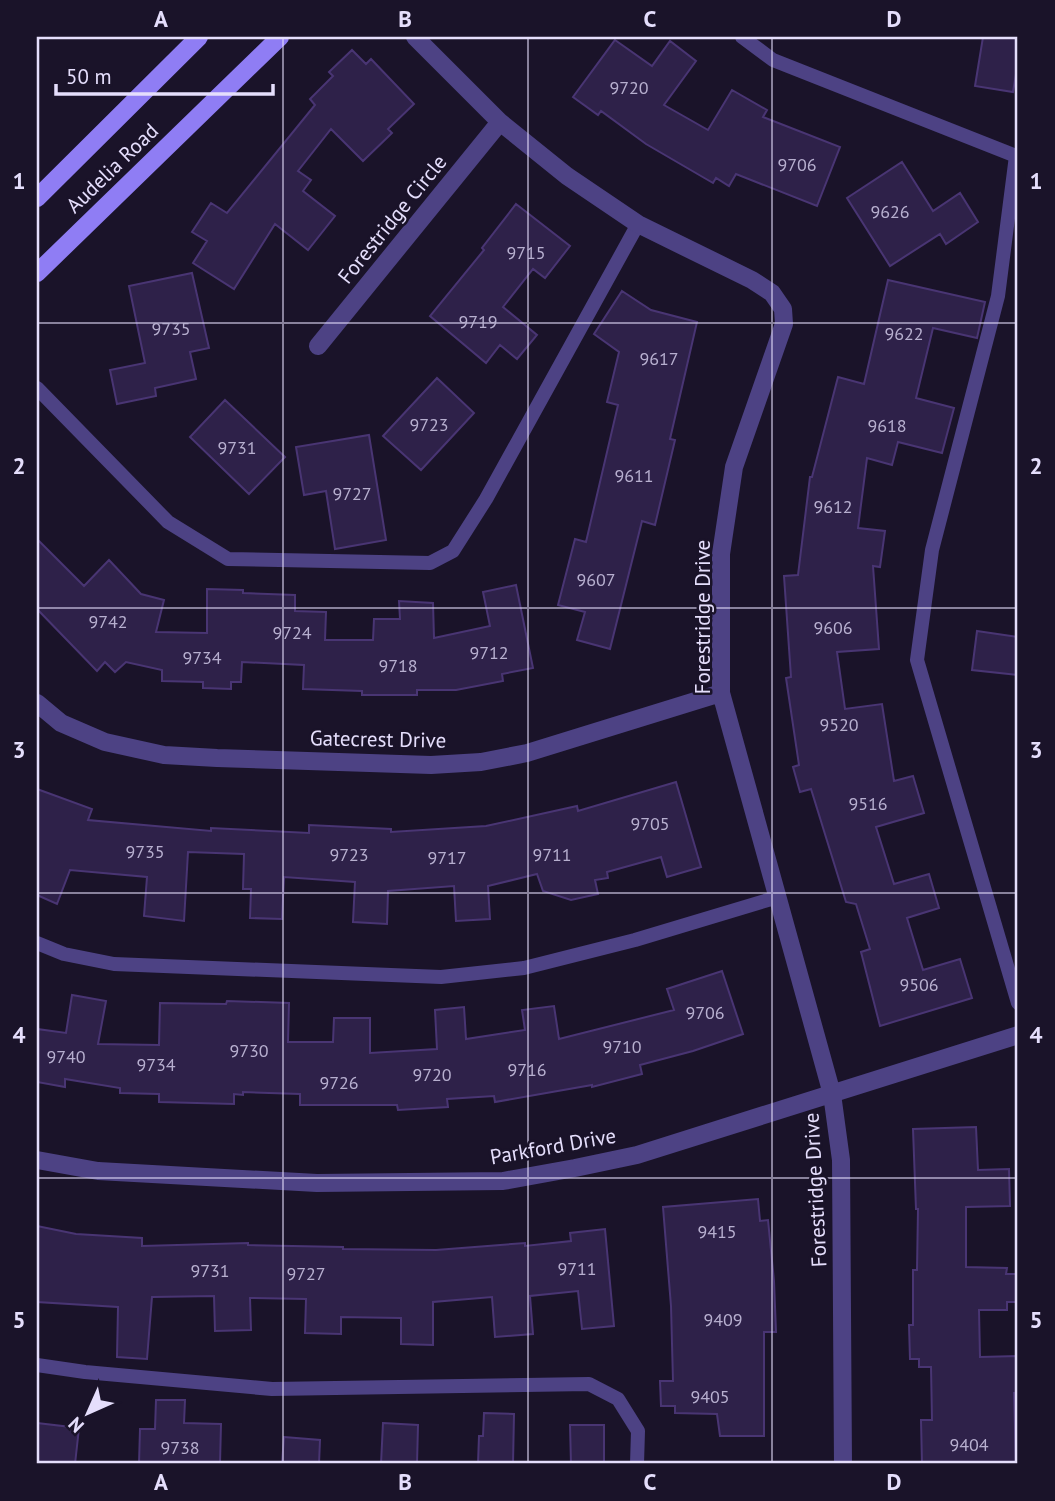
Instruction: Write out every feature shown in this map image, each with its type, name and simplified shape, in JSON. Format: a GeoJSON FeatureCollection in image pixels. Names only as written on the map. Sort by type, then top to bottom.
{"type":"FeatureCollection","features":[{"type":"Feature","properties":{"kind":"main road","name":"Audelia Road"},"geometry":{"type":"LineString","coordinates":[[37,198],[199,37]]}},
{"type":"Feature","properties":{"kind":"main road","name":"Audelia Road"},"geometry":{"type":"LineString","coordinates":[[37,273],[280,37]]}},
{"type":"Feature","properties":{"kind":"street","name":"Forestridge Drive"},"geometry":{"type":"LineString","coordinates":[[415,37],[500,122],[567,176],[638,224],[751,280],[772,293],[783,309],[784,324],[734,467],[720,554],[721,693],[832,1094],[841,1160],[843,1464]]}},
{"type":"Feature","properties":{"kind":"street","name":"Forestridge Circle"},"geometry":{"type":"LineString","coordinates":[[318,346],[500,122]]}},
{"type":"Feature","properties":{"kind":"street","name":"Gatecrest Drive"},"geometry":{"type":"LineString","coordinates":[[37,703],[61,723],[105,742],[164,755],[431,765],[481,762],[527,753],[721,693]]}},
{"type":"Feature","properties":{"kind":"street","name":"Parkford Drive"},"geometry":{"type":"LineString","coordinates":[[37,1160],[98,1171],[317,1183],[503,1181],[637,1155],[1018,1035]]}},
{"type":"Feature","properties":{"kind":"lane"},"geometry":{"type":"LineString","coordinates":[[742,37],[773,60],[1016,156],[998,296],[932,550],[917,660],[1018,1003]]}},
{"type":"Feature","properties":{"kind":"lane"},"geometry":{"type":"LineString","coordinates":[[37,388],[168,522],[228,559],[430,564],[453,551],[486,499],[638,224]]}},
{"type":"Feature","properties":{"kind":"lane"},"geometry":{"type":"LineString","coordinates":[[37,943],[64,954],[114,964],[441,977],[524,968],[635,940],[778,897]]}},
{"type":"Feature","properties":{"kind":"lane"},"geometry":{"type":"LineString","coordinates":[[37,1366],[272,1390],[589,1384],[618,1399],[638,1431],[637,1464]]}},
{"type":"Feature","properties":{"kind":"building"},"geometry":{"type":"Polygon","coordinates":[[[983,37],[1018,37],[1018,62],[1013,92],[975,86],[983,37]]]}},
{"type":"Feature","properties":{"kind":"building"},"geometry":{"type":"Polygon","coordinates":[[[615,40],[652,66],[670,41],[696,61],[664,105],[708,130],[732,90],[767,110],[763,117],[840,147],[817,206],[736,174],[729,186],[716,178],[713,183],[646,144],[601,111],[598,115],[573,97],[615,40]]]}},
{"type":"Feature","properties":{"kind":"building"},"geometry":{"type":"Polygon","coordinates":[[[352,50],[366,64],[371,59],[414,104],[388,129],[392,133],[363,161],[331,129],[298,171],[311,180],[303,191],[335,216],[308,250],[275,224],[234,289],[193,263],[207,241],[192,232],[211,203],[227,213],[315,105],[310,99],[333,76],[329,72],[352,50]]]}},
{"type":"Feature","properties":{"kind":"building"},"geometry":{"type":"Polygon","coordinates":[[[902,162],[933,211],[960,193],[978,222],[946,244],[940,234],[890,266],[847,198],[902,162]]]}},
{"type":"Feature","properties":{"kind":"building"},"geometry":{"type":"Polygon","coordinates":[[[516,204],[570,246],[545,278],[533,269],[503,307],[537,335],[517,359],[500,345],[486,363],[430,316],[484,250],[482,248],[516,204]]]}},
{"type":"Feature","properties":{"kind":"building"},"geometry":{"type":"Polygon","coordinates":[[[192,273],[209,348],[190,352],[196,379],[155,388],[156,396],[117,404],[110,370],[145,363],[129,286],[192,273]]]}},
{"type":"Feature","properties":{"kind":"building"},"geometry":{"type":"Polygon","coordinates":[[[888,280],[985,302],[977,338],[933,328],[916,398],[954,408],[942,453],[898,442],[892,465],[867,458],[858,528],[885,531],[880,567],[873,566],[879,649],[837,652],[845,709],[882,704],[894,781],[913,776],[924,813],[876,827],[894,884],[929,874],[939,908],[907,918],[923,970],[960,959],[972,998],[880,1026],[861,952],[870,949],[856,904],[846,902],[811,789],[800,792],[793,767],[799,765],[786,678],[791,677],[784,576],[798,575],[810,477],[838,377],[864,384],[888,280]]]}},
{"type":"Feature","properties":{"kind":"building"},"geometry":{"type":"Polygon","coordinates":[[[622,291],[651,310],[697,322],[670,439],[675,440],[655,525],[642,521],[610,649],[577,640],[585,612],[558,605],[575,539],[586,542],[618,405],[607,402],[619,352],[594,334],[622,291]]]}},
{"type":"Feature","properties":{"kind":"building"},"geometry":{"type":"Polygon","coordinates":[[[437,378],[474,413],[421,470],[383,436],[437,378]]]}},
{"type":"Feature","properties":{"kind":"building"},"geometry":{"type":"Polygon","coordinates":[[[225,400],[285,457],[249,494],[190,437],[225,400]]]}},
{"type":"Feature","properties":{"kind":"building"},"geometry":{"type":"Polygon","coordinates":[[[369,435],[386,540],[335,549],[326,491],[304,495],[296,447],[369,435]]]}},
{"type":"Feature","properties":{"kind":"building"},"geometry":{"type":"Polygon","coordinates":[[[37,539],[84,586],[109,560],[141,594],[164,600],[156,632],[207,633],[207,589],[295,595],[295,611],[326,612],[325,640],[373,640],[374,619],[400,619],[399,601],[433,603],[434,638],[490,626],[483,592],[516,585],[533,668],[502,674],[503,681],[456,690],[417,690],[417,695],[362,695],[362,691],[303,689],[304,665],[242,662],[241,682],[231,682],[231,689],[203,688],[203,682],[162,681],[162,670],[126,662],[115,672],[105,662],[97,671],[37,609],[37,539]]]}},
{"type":"Feature","properties":{"kind":"building"},"geometry":{"type":"Polygon","coordinates":[[[977,631],[1018,637],[1018,675],[972,670],[977,631]]]}},
{"type":"Feature","properties":{"kind":"building"},"geometry":{"type":"Polygon","coordinates":[[[676,782],[701,867],[667,877],[661,857],[607,872],[608,878],[595,880],[598,894],[571,900],[543,891],[537,874],[488,886],[490,919],[456,921],[454,886],[388,891],[387,924],[353,922],[355,882],[284,877],[282,919],[250,918],[251,889],[243,889],[244,854],[188,852],[184,921],[144,916],[147,877],[70,870],[57,904],[37,895],[37,789],[92,809],[88,820],[211,831],[211,828],[309,833],[309,825],[391,829],[391,832],[486,826],[577,806],[578,811],[676,782]]]}},
{"type":"Feature","properties":{"kind":"building"},"geometry":{"type":"Polygon","coordinates":[[[722,971],[743,1034],[640,1065],[642,1074],[592,1087],[495,1102],[494,1096],[447,1099],[448,1107],[398,1110],[397,1105],[300,1105],[300,1094],[243,1092],[243,1095],[234,1094],[234,1104],[159,1102],[159,1094],[120,1093],[120,1088],[65,1079],[65,1087],[37,1082],[37,1029],[66,1033],[72,995],[106,1001],[98,1044],[159,1045],[160,1003],[289,1003],[288,1042],[333,1042],[334,1018],[370,1018],[370,1053],[437,1049],[435,1010],[464,1007],[466,1039],[525,1030],[522,1010],[554,1006],[559,1039],[674,1010],[667,989],[722,971]]]}},
{"type":"Feature","properties":{"kind":"building"},"geometry":{"type":"Polygon","coordinates":[[[976,1127],[978,1170],[1009,1169],[1010,1206],[966,1207],[966,1267],[1007,1268],[1006,1274],[1018,1274],[1018,1302],[1007,1302],[1007,1310],[979,1310],[980,1357],[1018,1356],[1018,1393],[1014,1393],[1016,1464],[922,1464],[921,1420],[932,1420],[931,1367],[919,1367],[919,1359],[910,1359],[909,1325],[913,1325],[913,1270],[917,1270],[918,1209],[913,1129],[976,1127]]]}},
{"type":"Feature","properties":{"kind":"building"},"geometry":{"type":"Polygon","coordinates":[[[758,1199],[760,1221],[768,1220],[776,1332],[764,1332],[764,1436],[720,1436],[717,1414],[675,1413],[675,1406],[661,1406],[660,1381],[673,1381],[671,1306],[663,1207],[758,1199]]]}},
{"type":"Feature","properties":{"kind":"building"},"geometry":{"type":"Polygon","coordinates":[[[37,1226],[76,1234],[142,1238],[142,1246],[248,1243],[343,1249],[436,1250],[571,1241],[570,1233],[605,1229],[614,1326],[582,1329],[578,1291],[530,1296],[533,1334],[495,1337],[492,1297],[433,1302],[433,1345],[401,1344],[401,1318],[341,1317],[341,1334],[305,1333],[306,1299],[250,1298],[251,1330],[215,1331],[214,1296],[152,1297],[147,1359],[117,1357],[118,1307],[37,1302],[37,1226]]]}},
{"type":"Feature","properties":{"kind":"building"},"geometry":{"type":"Polygon","coordinates":[[[156,1400],[185,1400],[184,1423],[221,1424],[220,1464],[139,1464],[140,1429],[155,1429],[156,1400]]]}},
{"type":"Feature","properties":{"kind":"building"},"geometry":{"type":"Polygon","coordinates":[[[484,1413],[514,1414],[513,1464],[478,1464],[479,1436],[483,1436],[484,1413]]]}},
{"type":"Feature","properties":{"kind":"building"},"geometry":{"type":"Polygon","coordinates":[[[37,1423],[79,1428],[75,1464],[37,1464],[37,1423]]]}},
{"type":"Feature","properties":{"kind":"building"},"geometry":{"type":"Polygon","coordinates":[[[383,1423],[418,1425],[417,1464],[381,1464],[383,1423]]]}},
{"type":"Feature","properties":{"kind":"building"},"geometry":{"type":"Polygon","coordinates":[[[570,1425],[604,1425],[604,1464],[571,1464],[570,1425]]]}},
{"type":"Feature","properties":{"kind":"building"},"geometry":{"type":"Polygon","coordinates":[[[284,1437],[320,1440],[319,1464],[282,1464],[284,1437]]]}}]}
